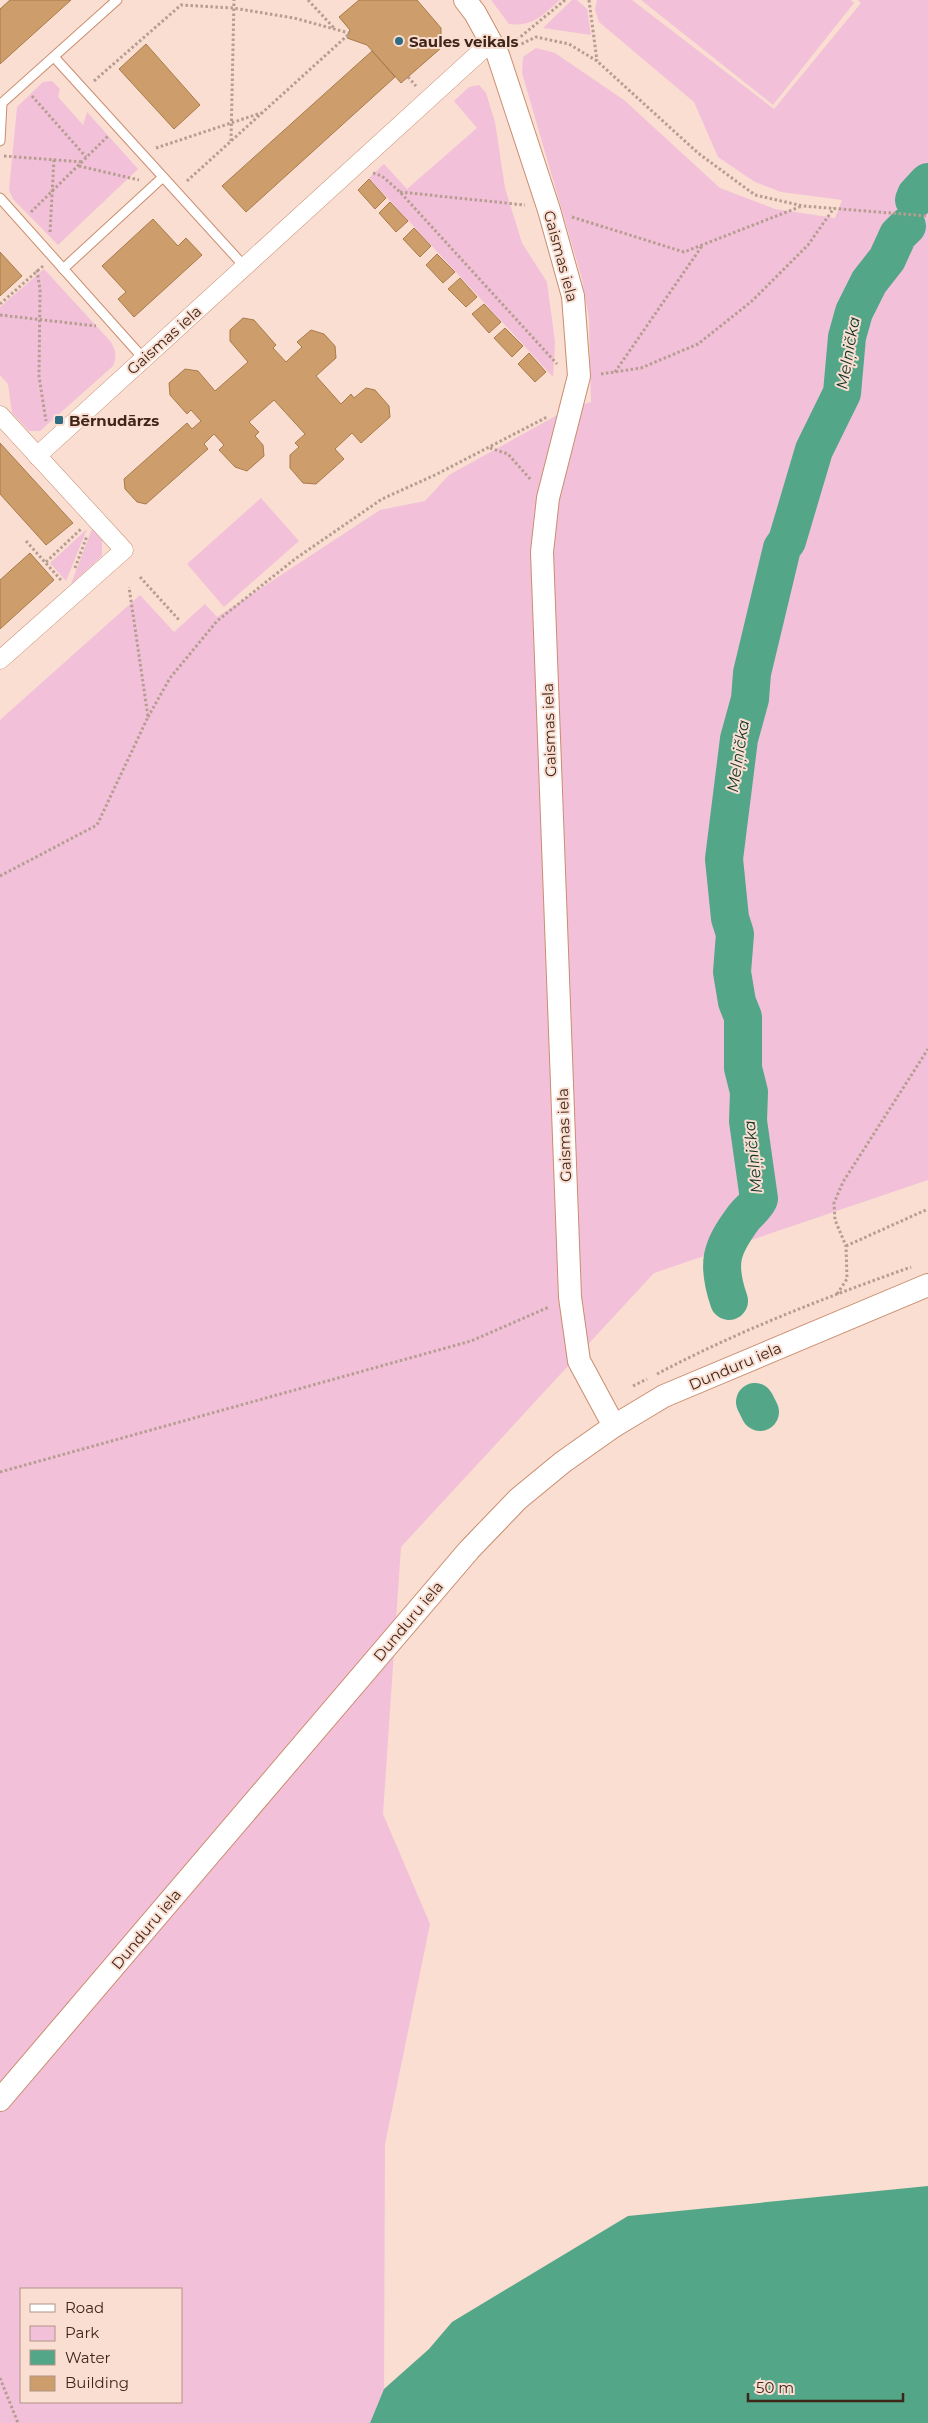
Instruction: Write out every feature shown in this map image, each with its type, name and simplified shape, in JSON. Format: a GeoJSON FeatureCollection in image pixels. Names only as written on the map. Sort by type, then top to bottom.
{"type":"FeatureCollection","features":[{"type":"Feature","properties":{"kind":"street","name":"Gaismas iela"},"geometry":{"type":"LineString","coordinates":[[465,0],[475,12],[495,48],[549,210],[573,296],[578,338],[575,394],[548,498],[542,552],[570,1297],[579,1361],[614,1426]]}},
{"type":"Feature","properties":{"kind":"street","name":"Gaismas iela"},"geometry":{"type":"LineString","coordinates":[[44,450],[350,170],[495,48]]}},
{"type":"Feature","properties":{"kind":"street"},"geometry":{"type":"LineString","coordinates":[[0,415],[44,450],[94,517],[124,550],[71,590],[0,660]]}},
{"type":"Feature","properties":{"kind":"street","name":"Dunduru iela"},"geometry":{"type":"LineString","coordinates":[[0,2100],[468,1550],[518,1499],[563,1462],[614,1426],[664,1396],[928,1285]]}},
{"type":"Feature","properties":{"kind":"lane"},"geometry":{"type":"LineString","coordinates":[[0,141],[2,103],[117,0]]}},
{"type":"Feature","properties":{"kind":"lane"},"geometry":{"type":"LineString","coordinates":[[54,57],[244,266]]}},
{"type":"Feature","properties":{"kind":"lane"},"geometry":{"type":"LineString","coordinates":[[63,269],[163,177]]}},
{"type":"Feature","properties":{"kind":"lane"},"geometry":{"type":"LineString","coordinates":[[0,198],[143,358]]}},
{"type":"Feature","properties":{"kind":"path"},"geometry":{"type":"LineString","coordinates":[[231,142],[233,123],[234,0]]}},
{"type":"Feature","properties":{"kind":"path"},"geometry":{"type":"LineString","coordinates":[[308,0],[335,30]]}},
{"type":"Feature","properties":{"kind":"path"},"geometry":{"type":"LineString","coordinates":[[495,48],[565,0]]}},
{"type":"Feature","properties":{"kind":"path"},"geometry":{"type":"LineString","coordinates":[[589,0],[597,61]]}},
{"type":"Feature","properties":{"kind":"path"},"geometry":{"type":"LineString","coordinates":[[84,90],[181,5],[233,8],[294,18],[349,33],[175,191]]}},
{"type":"Feature","properties":{"kind":"path"},"geometry":{"type":"LineString","coordinates":[[536,37],[569,44],[597,61],[698,152],[755,195],[802,206],[928,216]]}},
{"type":"Feature","properties":{"kind":"path"},"geometry":{"type":"LineString","coordinates":[[22,86],[86,157]]}},
{"type":"Feature","properties":{"kind":"path"},"geometry":{"type":"LineString","coordinates":[[141,152],[264,112]]}},
{"type":"Feature","properties":{"kind":"path"},"geometry":{"type":"LineString","coordinates":[[21,222],[117,126]]}},
{"type":"Feature","properties":{"kind":"path"},"geometry":{"type":"LineString","coordinates":[[0,156],[83,162]]}},
{"type":"Feature","properties":{"kind":"path"},"geometry":{"type":"LineString","coordinates":[[0,304],[51,255],[54,159]]}},
{"type":"Feature","properties":{"kind":"path"},"geometry":{"type":"LineString","coordinates":[[79,166],[154,184]]}},
{"type":"Feature","properties":{"kind":"path"},"geometry":{"type":"LineString","coordinates":[[0,876],[96,825],[148,717],[170,678],[217,621],[295,559],[382,499],[490,448],[575,394],[400,192],[382,176],[350,170]]}},
{"type":"Feature","properties":{"kind":"path"},"geometry":{"type":"LineString","coordinates":[[400,192],[515,203]]}},
{"type":"Feature","properties":{"kind":"path"},"geometry":{"type":"LineString","coordinates":[[563,215],[684,252],[802,206]]}},
{"type":"Feature","properties":{"kind":"path"},"geometry":{"type":"LineString","coordinates":[[702,245],[615,373],[640,368],[698,344],[752,302],[808,246],[834,208]]}},
{"type":"Feature","properties":{"kind":"path"},"geometry":{"type":"LineString","coordinates":[[37,270],[40,290],[39,376],[44,450]]}},
{"type":"Feature","properties":{"kind":"path"},"geometry":{"type":"LineString","coordinates":[[0,315],[40,321],[117,328]]}},
{"type":"Feature","properties":{"kind":"path"},"geometry":{"type":"LineString","coordinates":[[490,448],[508,454],[548,498]]}},
{"type":"Feature","properties":{"kind":"path"},"geometry":{"type":"LineString","coordinates":[[46,562],[94,517]]}},
{"type":"Feature","properties":{"kind":"path"},"geometry":{"type":"LineString","coordinates":[[71,590],[94,517]]}},
{"type":"Feature","properties":{"kind":"path"},"geometry":{"type":"LineString","coordinates":[[26,542],[71,590]]}},
{"type":"Feature","properties":{"kind":"path"},"geometry":{"type":"LineString","coordinates":[[140,577],[180,622]]}},
{"type":"Feature","properties":{"kind":"path"},"geometry":{"type":"LineString","coordinates":[[129,587],[148,717]]}},
{"type":"Feature","properties":{"kind":"path"},"geometry":{"type":"LineString","coordinates":[[837,1294],[847,1279],[846,1246],[835,1220],[834,1204],[843,1182],[928,1049]]}},
{"type":"Feature","properties":{"kind":"path"},"geometry":{"type":"LineString","coordinates":[[846,1246],[928,1209]]}},
{"type":"Feature","properties":{"kind":"path"},"geometry":{"type":"LineString","coordinates":[[633,1386],[712,1344],[837,1294],[919,1264]]}},
{"type":"Feature","properties":{"kind":"path"},"geometry":{"type":"LineString","coordinates":[[0,1472],[471,1341],[570,1297]]}},
{"type":"Feature","properties":{"kind":"path"},"geometry":{"type":"LineString","coordinates":[[0,2378],[18,2423]]}},
{"type":"Feature","properties":{"kind":"green space"},"geometry":{"type":"Polygon","coordinates":[[[491,0],[560,0],[543,15],[531,22],[509,24],[491,0]]]}},
{"type":"Feature","properties":{"kind":"green space"},"geometry":{"type":"Polygon","coordinates":[[[572,0],[577,0],[587,9],[591,35],[543,28],[572,0]]]}},
{"type":"Feature","properties":{"kind":"green space"},"geometry":{"type":"Polygon","coordinates":[[[597,0],[632,0],[774,109],[861,3],[858,0],[928,0],[928,1180],[654,1273],[401,1547],[383,1814],[430,1924],[385,2144],[384,2389],[370,2423],[0,2423],[0,720],[140,595],[174,632],[205,604],[217,617],[380,510],[425,501],[449,475],[570,408],[591,402],[589,319],[582,279],[522,73],[523,57],[536,48],[555,53],[624,100],[720,188],[775,209],[835,218],[842,200],[781,192],[755,182],[718,157],[694,102],[599,22],[595,10],[597,0]]]}},
{"type":"Feature","properties":{"kind":"green space"},"geometry":{"type":"Polygon","coordinates":[[[641,0],[851,0],[854,3],[773,105],[641,0]]]}},
{"type":"Feature","properties":{"kind":"green space"},"geometry":{"type":"Polygon","coordinates":[[[52,81],[60,89],[58,97],[83,125],[87,112],[138,169],[58,245],[13,199],[9,190],[17,107],[43,82],[52,81]]]}},
{"type":"Feature","properties":{"kind":"green space"},"geometry":{"type":"Polygon","coordinates":[[[479,85],[486,93],[495,122],[505,188],[522,243],[547,282],[555,342],[553,377],[369,178],[384,164],[407,189],[477,128],[454,101],[469,87],[479,85]]]}},
{"type":"Feature","properties":{"kind":"green space"},"geometry":{"type":"Polygon","coordinates":[[[44,269],[111,342],[115,351],[115,360],[113,366],[40,431],[29,431],[12,413],[8,384],[0,375],[0,307],[44,269]]]}},
{"type":"Feature","properties":{"kind":"green space"},"geometry":{"type":"Polygon","coordinates":[[[261,498],[299,541],[224,607],[187,564],[261,498]]]}},
{"type":"Feature","properties":{"kind":"green space"},"geometry":{"type":"Polygon","coordinates":[[[87,529],[66,581],[50,563],[87,529]]]}},
{"type":"Feature","properties":{"kind":"green space"},"geometry":{"type":"Polygon","coordinates":[[[92,529],[102,540],[102,556],[71,584],[92,529]]]}},
{"type":"Feature","properties":{"kind":"water"},"geometry":{"type":"Polygon","coordinates":[[[928,2186],[928,2423],[370,2423],[384,2389],[429,2349],[452,2322],[628,2216],[928,2186]]]}},
{"type":"Feature","properties":{"kind":"building"},"geometry":{"type":"Polygon","coordinates":[[[10,0],[71,0],[0,64],[0,9],[10,0]]]}},
{"type":"Feature","properties":{"kind":"building","name":"Saules veikals"},"geometry":{"type":"Polygon","coordinates":[[[359,0],[417,0],[441,28],[441,48],[401,83],[367,45],[347,38],[350,30],[339,17],[359,0]]]}},
{"type":"Feature","properties":{"kind":"building"},"geometry":{"type":"Polygon","coordinates":[[[146,44],[200,105],[174,129],[119,69],[146,44]]]}},
{"type":"Feature","properties":{"kind":"building"},"geometry":{"type":"Polygon","coordinates":[[[372,51],[395,77],[246,212],[222,186],[372,51]]]}},
{"type":"Feature","properties":{"kind":"building"},"geometry":{"type":"Polygon","coordinates":[[[369,179],[386,198],[375,209],[358,190],[369,179]]]}},
{"type":"Feature","properties":{"kind":"building"},"geometry":{"type":"Polygon","coordinates":[[[390,202],[408,221],[396,232],[379,213],[390,202]]]}},
{"type":"Feature","properties":{"kind":"building"},"geometry":{"type":"Polygon","coordinates":[[[153,219],[178,246],[186,238],[202,255],[134,317],[118,299],[126,292],[102,266],[153,219]]]}},
{"type":"Feature","properties":{"kind":"building"},"geometry":{"type":"Polygon","coordinates":[[[414,228],[431,246],[420,257],[403,239],[414,228]]]}},
{"type":"Feature","properties":{"kind":"building"},"geometry":{"type":"Polygon","coordinates":[[[0,252],[22,276],[0,296],[0,252]]]}},
{"type":"Feature","properties":{"kind":"building"},"geometry":{"type":"Polygon","coordinates":[[[437,254],[455,272],[443,283],[426,265],[437,254]]]}},
{"type":"Feature","properties":{"kind":"building"},"geometry":{"type":"Polygon","coordinates":[[[460,278],[477,297],[466,307],[448,289],[460,278]]]}},
{"type":"Feature","properties":{"kind":"building"},"geometry":{"type":"Polygon","coordinates":[[[484,304],[501,322],[489,333],[472,314],[484,304]]]}},
{"type":"Feature","properties":{"kind":"building"},"geometry":{"type":"Polygon","coordinates":[[[243,318],[254,320],[276,345],[273,348],[286,362],[302,347],[297,342],[311,330],[324,334],[335,346],[336,358],[316,376],[341,404],[351,394],[354,398],[366,388],[375,390],[389,406],[390,417],[361,443],[352,433],[335,449],[344,459],[316,484],[303,483],[290,468],[290,455],[299,447],[295,443],[305,434],[274,400],[249,422],[259,432],[255,436],[263,445],[264,456],[247,471],[235,467],[219,450],[224,445],[214,434],[204,444],[208,449],[146,504],[137,502],[125,489],[124,479],[187,423],[192,429],[201,421],[191,410],[187,414],[170,395],[169,383],[185,369],[198,371],[215,391],[248,362],[230,341],[230,330],[243,318]]]}},
{"type":"Feature","properties":{"kind":"building"},"geometry":{"type":"Polygon","coordinates":[[[505,328],[523,346],[512,357],[494,338],[505,328]]]}},
{"type":"Feature","properties":{"kind":"building"},"geometry":{"type":"Polygon","coordinates":[[[529,353],[546,372],[535,382],[518,364],[529,353]]]}},
{"type":"Feature","properties":{"kind":"building"},"geometry":{"type":"Polygon","coordinates":[[[0,443],[73,523],[46,545],[0,494],[0,443]]]}},
{"type":"Feature","properties":{"kind":"building"},"geometry":{"type":"Polygon","coordinates":[[[30,553],[54,580],[0,629],[0,580],[30,553]]]}},
{"type":"Feature","properties":{"kind":"waterway","name":"Meļņička"},"geometry":{"type":"LineString","coordinates":[[914,200],[928,182]]}},
{"type":"Feature","properties":{"kind":"waterway","name":"Meļņička"},"geometry":{"type":"LineString","coordinates":[[729,1301],[723,1276],[723,1256],[736,1228],[759,1199],[748,1121],[749,1092],[743,1068],[743,1017],[737,1002],[732,972],[735,934],[730,918],[724,859],[739,739],[750,699],[752,673],[782,548],[787,541],[814,450],[842,393],[847,337],[854,312],[869,282],[887,259],[898,235],[907,226]]}},
{"type":"Feature","properties":{"kind":"waterway","name":"Meļņička"},"geometry":{"type":"LineString","coordinates":[[755,1402],[760,1412]]}},
{"type":"Feature","properties":{"kind":"place","name":"Saules veikals"},"geometry":{"type":"Point","coordinates":[399,41]}},
{"type":"Feature","properties":{"kind":"place","name":"Bērnudārzs"},"geometry":{"type":"Point","coordinates":[59,420]}}]}
